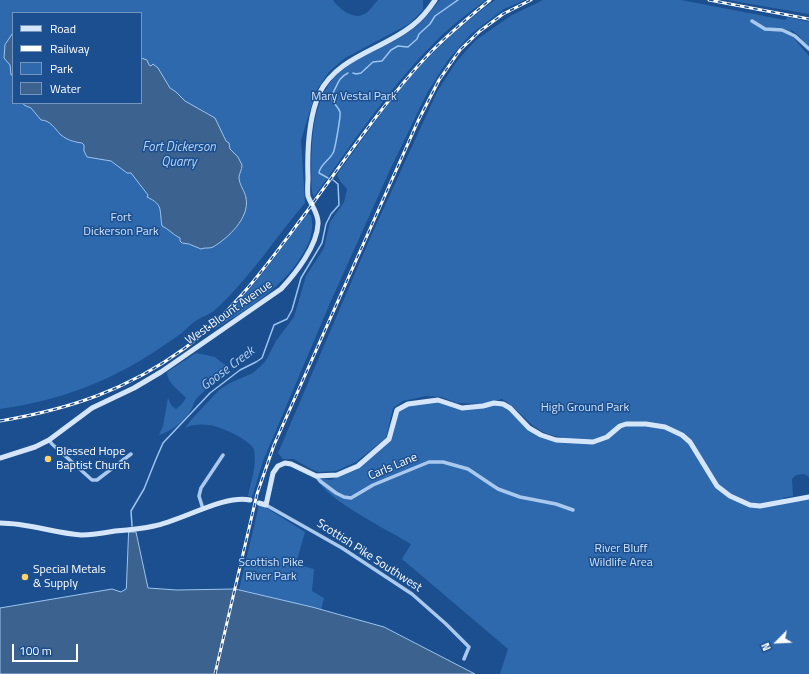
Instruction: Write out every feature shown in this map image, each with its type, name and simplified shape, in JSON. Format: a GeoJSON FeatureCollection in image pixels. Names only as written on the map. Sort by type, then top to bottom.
{"type":"FeatureCollection","features":[{"type":"Feature","properties":{"kind":"street","name":"West Blount Avenue"},"geometry":{"type":"LineString","coordinates":[[0,458],[35,447],[49,440],[88,411],[134,388],[161,372],[281,289],[290,279],[314,240],[318,223],[308,196],[307,159],[312,119],[320,93],[330,79],[344,65],[389,41],[413,25],[430,8],[435,0]]}},
{"type":"Feature","properties":{"kind":"street"},"geometry":{"type":"LineString","coordinates":[[752,21],[765,29],[782,30],[795,36],[809,49]]}},
{"type":"Feature","properties":{"kind":"street"},"geometry":{"type":"LineString","coordinates":[[266,506],[272,477],[278,466],[285,463],[291,464],[316,476],[337,475],[358,466],[389,440],[397,410],[408,404],[438,400],[462,408],[483,406],[494,403],[504,404],[510,408],[529,428],[541,435],[556,440],[593,442],[607,437],[620,426],[626,424],[646,424],[666,427],[682,435],[690,442],[717,486],[730,496],[750,505],[760,506],[809,496]]}},
{"type":"Feature","properties":{"kind":"street"},"geometry":{"type":"LineString","coordinates":[[49,440],[92,480],[97,480],[131,454]]}},
{"type":"Feature","properties":{"kind":"street"},"geometry":{"type":"LineString","coordinates":[[203,509],[199,496],[201,488],[223,454]]}},
{"type":"Feature","properties":{"kind":"street","name":"Carls Lane"},"geometry":{"type":"LineString","coordinates":[[316,476],[320,481],[336,493],[344,497],[351,498],[373,485],[429,462],[443,462],[468,469],[498,489],[520,497],[556,504],[573,510]]}},
{"type":"Feature","properties":{"kind":"street"},"geometry":{"type":"LineString","coordinates":[[0,524],[17,523],[89,535],[153,526],[170,522],[203,509],[235,499],[250,500]]}},
{"type":"Feature","properties":{"kind":"street","name":"Scottish Pike Southwest"},"geometry":{"type":"LineString","coordinates":[[259,503],[342,548],[412,594],[446,624],[469,648],[464,659]]}},
{"type":"Feature","properties":{"kind":"green space","name":"Fort Dickerson Park"},"geometry":{"type":"Polygon","coordinates":[[[0,0],[333,0],[346,12],[358,16],[367,13],[378,0],[423,0],[423,10],[409,24],[345,58],[329,72],[316,91],[301,140],[305,203],[228,298],[215,310],[195,321],[183,332],[142,360],[104,380],[63,395],[0,409],[0,0]]]}},
{"type":"Feature","properties":{"kind":"green space","name":"Mary Vestal Park"},"geometry":{"type":"Polygon","coordinates":[[[440,0],[486,0],[443,34],[407,72],[359,133],[314,197],[312,192],[312,157],[315,121],[327,88],[337,74],[351,63],[394,41],[418,25],[440,0]]]}},
{"type":"Feature","properties":{"kind":"green space"},"geometry":{"type":"Polygon","coordinates":[[[495,0],[525,0],[504,9],[471,34],[448,60],[427,93],[390,170],[330,303],[263,461],[252,497],[248,496],[255,462],[254,450],[252,446],[234,434],[214,426],[197,425],[185,428],[219,390],[230,383],[253,373],[265,362],[276,341],[294,317],[306,276],[324,248],[330,222],[344,202],[347,189],[337,175],[340,170],[385,108],[432,53],[474,16],[495,0]]]}},
{"type":"Feature","properties":{"kind":"green space"},"geometry":{"type":"Polygon","coordinates":[[[543,0],[681,0],[785,20],[788,17],[809,22],[809,47],[790,29],[797,42],[809,56],[809,477],[804,474],[796,475],[792,479],[793,496],[783,498],[784,501],[809,500],[809,674],[500,674],[508,649],[402,559],[411,544],[346,506],[324,488],[318,480],[320,478],[330,480],[334,479],[337,475],[352,468],[389,439],[397,410],[404,406],[438,400],[462,408],[503,404],[529,428],[541,435],[564,440],[562,437],[543,432],[536,428],[510,404],[502,399],[481,404],[457,403],[441,397],[426,396],[403,401],[393,408],[386,438],[356,462],[336,471],[318,472],[294,459],[283,459],[278,453],[371,236],[437,92],[456,62],[476,40],[512,15],[543,0]]]}},
{"type":"Feature","properties":{"kind":"green space"},"geometry":{"type":"Polygon","coordinates":[[[727,0],[809,0],[809,14],[727,0]]]}},
{"type":"Feature","properties":{"kind":"green space"},"geometry":{"type":"Polygon","coordinates":[[[307,214],[311,215],[312,224],[310,238],[297,263],[277,286],[265,296],[215,329],[214,325],[252,286],[275,258],[307,214]]]}},
{"type":"Feature","properties":{"kind":"green space"},"geometry":{"type":"Polygon","coordinates":[[[196,353],[215,357],[226,365],[227,370],[197,398],[191,410],[181,422],[159,435],[163,426],[168,398],[171,405],[176,409],[186,398],[171,383],[167,372],[196,353]]]}},
{"type":"Feature","properties":{"kind":"green space","name":"Scottish Pike River Park"},"geometry":{"type":"Polygon","coordinates":[[[259,505],[265,507],[305,532],[296,564],[314,569],[312,591],[324,598],[321,610],[239,590],[259,505]]]}},
{"type":"Feature","properties":{"kind":"water"},"geometry":{"type":"Polygon","coordinates":[[[12,34],[12,75],[10,65],[4,58],[5,45],[12,34]]]}},
{"type":"Feature","properties":{"kind":"water","name":"Fort Dickerson Quarry"},"geometry":{"type":"Polygon","coordinates":[[[142,58],[147,60],[149,65],[151,66],[153,64],[158,68],[170,88],[185,101],[215,118],[226,141],[229,143],[230,149],[238,157],[242,165],[239,177],[246,198],[245,213],[237,227],[212,248],[201,249],[182,243],[180,238],[162,226],[160,208],[156,203],[147,197],[148,195],[131,173],[127,173],[111,161],[87,157],[84,151],[84,145],[82,143],[63,137],[50,123],[41,120],[31,108],[24,105],[142,104],[142,58]]]}},
{"type":"Feature","properties":{"kind":"water"},"geometry":{"type":"Polygon","coordinates":[[[129,532],[136,532],[148,588],[177,590],[235,589],[312,607],[384,627],[475,674],[0,674],[0,608],[112,589],[121,592],[126,589],[129,532]]]}},
{"type":"Feature","properties":{"kind":"waterway"},"geometry":{"type":"LineString","coordinates":[[353,73],[361,73],[373,62],[382,61],[391,50],[398,46],[408,47],[417,39],[419,34],[430,24],[435,16],[458,0]]}},
{"type":"Feature","properties":{"kind":"waterway"},"geometry":{"type":"LineString","coordinates":[[328,178],[319,173],[321,167],[331,156],[334,150],[340,114],[331,96],[339,80],[348,73]]}},
{"type":"Feature","properties":{"kind":"waterway","name":"Goose Creek"},"geometry":{"type":"LineString","coordinates":[[132,526],[131,511],[144,489],[163,443],[210,393],[240,370],[262,358],[274,325],[287,319],[292,310],[301,278],[322,243],[326,224],[331,214],[339,205],[338,184],[333,180]]}},
{"type":"Feature","properties":{"kind":"railway"},"geometry":{"type":"LineString","coordinates":[[0,421],[74,404],[97,396],[163,363],[203,334],[250,286],[364,133],[411,74],[443,40],[490,0]]}},
{"type":"Feature","properties":{"kind":"railway"},"geometry":{"type":"LineString","coordinates":[[215,674],[257,494],[274,445],[418,121],[439,80],[460,50],[480,31],[503,14],[531,0]]}},
{"type":"Feature","properties":{"kind":"railway"},"geometry":{"type":"LineString","coordinates":[[709,0],[809,19]]}},
{"type":"Feature","properties":{"kind":"place","name":"Blessed Hope Baptist Church"},"geometry":{"type":"Point","coordinates":[48,459]}},
{"type":"Feature","properties":{"kind":"place","name":"Special Metals & Supply"},"geometry":{"type":"Point","coordinates":[25,577]}},
{"type":"Feature","properties":{"kind":"park label","name":"High Ground Park"},"geometry":{"type":"Point","coordinates":[585,408]}},
{"type":"Feature","properties":{"kind":"park label","name":"River Bluff Wildlife Area"},"geometry":{"type":"Point","coordinates":[621,556]}}]}
